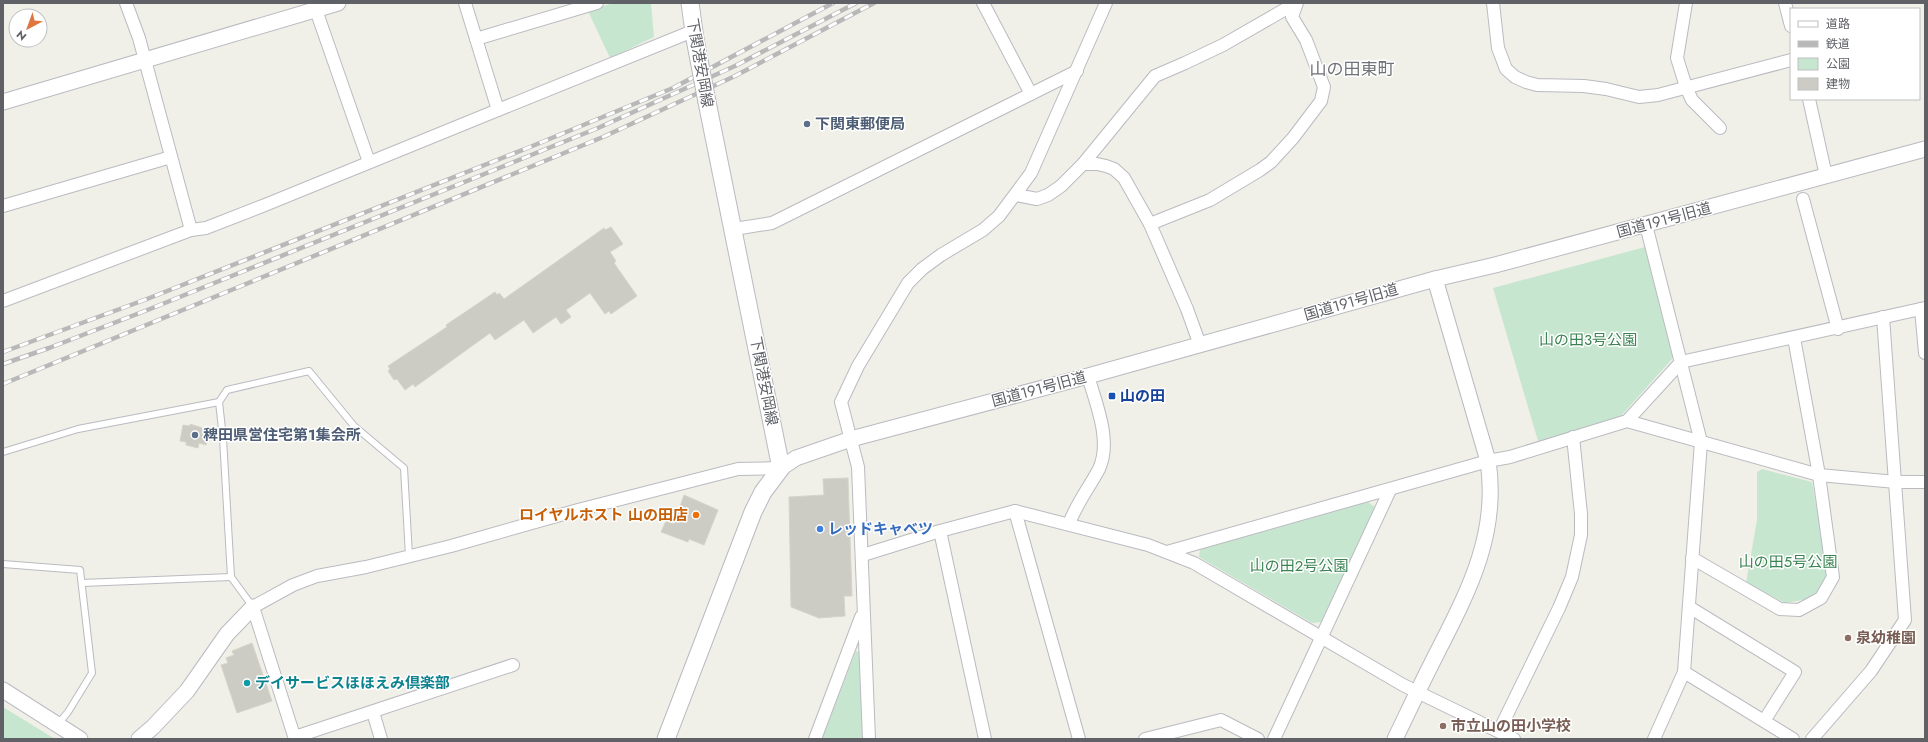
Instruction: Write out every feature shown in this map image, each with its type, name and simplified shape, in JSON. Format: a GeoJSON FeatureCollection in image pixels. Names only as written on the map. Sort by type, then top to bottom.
{"type":"FeatureCollection","features":[{"type":"Feature","properties":{"kind":"main road","name":"下関港安岡線"},"geometry":{"type":"LineString","coordinates":[[690,3],[694,35],[707,102],[734,229],[781,468]]}},
{"type":"Feature","properties":{"kind":"main road"},"geometry":{"type":"LineString","coordinates":[[666,739],[753,512],[763,492],[781,468]]}},
{"type":"Feature","properties":{"kind":"street"},"geometry":{"type":"LineString","coordinates":[[126,3],[139,38],[191,230]]}},
{"type":"Feature","properties":{"kind":"street"},"geometry":{"type":"LineString","coordinates":[[3,102],[338,3]]}},
{"type":"Feature","properties":{"kind":"street"},"geometry":{"type":"LineString","coordinates":[[465,3],[498,110]]}},
{"type":"Feature","properties":{"kind":"street"},"geometry":{"type":"LineString","coordinates":[[476,38],[598,3]]}},
{"type":"Feature","properties":{"kind":"street"},"geometry":{"type":"LineString","coordinates":[[983,3],[1031,94]]}},
{"type":"Feature","properties":{"kind":"street"},"geometry":{"type":"LineString","coordinates":[[1016,195],[1037,199],[1061,186],[1083,164],[1155,76],[1185,64],[1223,45],[1297,3]]}},
{"type":"Feature","properties":{"kind":"street"},"geometry":{"type":"LineString","coordinates":[[1150,224],[1210,200],[1260,170],[1271,162],[1293,138],[1321,101],[1324,87],[1306,40],[1292,16],[1297,3]]}},
{"type":"Feature","properties":{"kind":"street"},"geometry":{"type":"LineString","coordinates":[[1493,3],[1498,48],[1506,69],[1526,82],[1537,85],[1606,88],[1639,97],[1658,95],[1790,60]]}},
{"type":"Feature","properties":{"kind":"street"},"geometry":{"type":"LineString","coordinates":[[1686,3],[1676,58],[1692,100],[1720,128]]}},
{"type":"Feature","properties":{"kind":"street"},"geometry":{"type":"LineString","coordinates":[[1785,3],[1790,22]]}},
{"type":"Feature","properties":{"kind":"street"},"geometry":{"type":"LineString","coordinates":[[869,739],[863,612],[863,555],[858,467],[852,439],[841,402],[858,366],[908,283],[922,269],[941,255],[983,230],[999,216],[1016,195],[1031,172],[1108,4]]}},
{"type":"Feature","properties":{"kind":"street"},"geometry":{"type":"LineString","coordinates":[[316,10],[369,162]]}},
{"type":"Feature","properties":{"kind":"street"},"geometry":{"type":"LineString","coordinates":[[3,301],[191,230],[213,225],[498,110],[694,35]]}},
{"type":"Feature","properties":{"kind":"street"},"geometry":{"type":"LineString","coordinates":[[734,229],[772,223],[1077,71]]}},
{"type":"Feature","properties":{"kind":"street"},"geometry":{"type":"LineString","coordinates":[[1808,100],[1826,176]]}},
{"type":"Feature","properties":{"kind":"street","name":"国道191号旧道"},"geometry":{"type":"LineString","coordinates":[[781,468],[796,458],[852,439],[1088,376],[1435,278],[1495,265],[1925,149]]}},
{"type":"Feature","properties":{"kind":"street"},"geometry":{"type":"LineString","coordinates":[[3,206],[171,157]]}},
{"type":"Feature","properties":{"kind":"street"},"geometry":{"type":"LineString","coordinates":[[1083,164],[1097,164],[1114,169],[1124,178],[1150,224],[1187,309],[1200,345]]}},
{"type":"Feature","properties":{"kind":"street"},"geometry":{"type":"LineString","coordinates":[[1803,199],[1838,329]]}},
{"type":"Feature","properties":{"kind":"street"},"geometry":{"type":"LineString","coordinates":[[1646,225],[1701,442],[1684,672],[1654,739]]}},
{"type":"Feature","properties":{"kind":"street"},"geometry":{"type":"LineString","coordinates":[[1395,739],[1453,622],[1478,566],[1490,513],[1492,482],[1488,461],[1435,278]]}},
{"type":"Feature","properties":{"kind":"street"},"geometry":{"type":"LineString","coordinates":[[1167,552],[1488,461],[1510,457],[1627,421],[1681,362],[1838,329],[1883,317],[1923,309],[1925,353]]}},
{"type":"Feature","properties":{"kind":"street"},"geometry":{"type":"LineString","coordinates":[[1812,739],[1871,671],[1905,620],[1883,317]]}},
{"type":"Feature","properties":{"kind":"street"},"geometry":{"type":"LineString","coordinates":[[1692,558],[1780,609],[1799,610],[1821,598],[1833,577],[1819,475],[1794,338]]}},
{"type":"Feature","properties":{"kind":"street"},"geometry":{"type":"LineString","coordinates":[[1069,524],[1098,469],[1103,456],[1104,435],[1088,376]]}},
{"type":"Feature","properties":{"kind":"street"},"geometry":{"type":"LineString","coordinates":[[1627,421],[1819,475],[1896,482],[1925,482]]}},
{"type":"Feature","properties":{"kind":"street"},"geometry":{"type":"LineString","coordinates":[[1498,731],[1559,608],[1572,577],[1580,535],[1581,514],[1573,437]]}},
{"type":"Feature","properties":{"kind":"street"},"geometry":{"type":"LineString","coordinates":[[139,739],[154,727],[187,691],[227,634],[253,607],[293,585],[317,576],[409,556],[578,510],[738,470],[781,468]]}},
{"type":"Feature","properties":{"kind":"street"},"geometry":{"type":"LineString","coordinates":[[1274,739],[1390,490]]}},
{"type":"Feature","properties":{"kind":"street"},"geometry":{"type":"LineString","coordinates":[[863,555],[940,531],[1015,511],[1069,524],[1167,552],[1194,563],[1417,693],[1514,739]]}},
{"type":"Feature","properties":{"kind":"street"},"geometry":{"type":"LineString","coordinates":[[1015,511],[1078,739]]}},
{"type":"Feature","properties":{"kind":"street"},"geometry":{"type":"LineString","coordinates":[[940,531],[985,739]]}},
{"type":"Feature","properties":{"kind":"street"},"geometry":{"type":"LineString","coordinates":[[253,607],[295,738],[513,665]]}},
{"type":"Feature","properties":{"kind":"street"},"geometry":{"type":"LineString","coordinates":[[1689,607],[1795,672],[1764,721]]}},
{"type":"Feature","properties":{"kind":"street"},"geometry":{"type":"LineString","coordinates":[[815,739],[863,612]]}},
{"type":"Feature","properties":{"kind":"street"},"geometry":{"type":"LineString","coordinates":[[1684,672],[1793,739]]}},
{"type":"Feature","properties":{"kind":"street"},"geometry":{"type":"LineString","coordinates":[[3,690],[80,739]]}},
{"type":"Feature","properties":{"kind":"street"},"geometry":{"type":"LineString","coordinates":[[373,712],[381,739]]}},
{"type":"Feature","properties":{"kind":"street"},"geometry":{"type":"LineString","coordinates":[[1145,739],[1221,720],[1258,739]]}},
{"type":"Feature","properties":{"kind":"lane"},"geometry":{"type":"LineString","coordinates":[[253,607],[231,578],[224,438],[219,402],[227,390],[309,371],[354,426],[404,468],[409,556]]}},
{"type":"Feature","properties":{"kind":"lane"},"geometry":{"type":"LineString","coordinates":[[3,452],[78,429],[219,402]]}},
{"type":"Feature","properties":{"kind":"lane"},"geometry":{"type":"LineString","coordinates":[[3,564],[80,570],[92,673],[68,712],[57,725]]}},
{"type":"Feature","properties":{"kind":"lane"},"geometry":{"type":"LineString","coordinates":[[82,583],[231,578]]}},
{"type":"Feature","properties":{"kind":"green space"},"geometry":{"type":"Polygon","coordinates":[[[613,3],[651,3],[654,37],[610,58],[588,11],[613,3]]]}},
{"type":"Feature","properties":{"kind":"green space","name":"山の田3号公園"},"geometry":{"type":"Polygon","coordinates":[[[1645,247],[1673,358],[1620,417],[1538,441],[1493,288],[1645,247]]]}},
{"type":"Feature","properties":{"kind":"green space","name":"山の田5号公園"},"geometry":{"type":"Polygon","coordinates":[[[1762,469],[1812,482],[1828,574],[1821,591],[1808,599],[1785,603],[1746,583],[1757,520],[1757,472],[1762,469]]]}},
{"type":"Feature","properties":{"kind":"green space","name":"山の田2号公園"},"geometry":{"type":"Polygon","coordinates":[[[1368,502],[1375,507],[1321,622],[1312,623],[1199,557],[1200,549],[1368,502]]]}},
{"type":"Feature","properties":{"kind":"green space"},"geometry":{"type":"Polygon","coordinates":[[[856,651],[859,652],[864,739],[822,739],[856,651]]]}},
{"type":"Feature","properties":{"kind":"green space"},"geometry":{"type":"Polygon","coordinates":[[[3,707],[55,739],[3,739],[3,707]]]}},
{"type":"Feature","properties":{"kind":"building"},"geometry":{"type":"Polygon","coordinates":[[[611,227],[623,244],[610,252],[616,261],[614,263],[637,296],[611,314],[609,311],[605,314],[590,293],[566,310],[571,317],[561,324],[556,317],[533,333],[524,320],[495,340],[490,333],[415,387],[413,384],[405,390],[397,379],[394,380],[388,371],[390,369],[388,366],[447,327],[446,325],[495,292],[497,295],[499,293],[504,299],[604,228],[605,230],[611,227]]]}},
{"type":"Feature","properties":{"kind":"building","name":"稗田県営住宅第1集会所"},"geometry":{"type":"Polygon","coordinates":[[[190,424],[209,430],[206,445],[199,443],[198,448],[186,445],[186,442],[180,441],[183,425],[190,426],[190,424]]]}},
{"type":"Feature","properties":{"kind":"building","name":"レッドキャベツ"},"geometry":{"type":"Polygon","coordinates":[[[848,478],[852,596],[844,596],[845,616],[819,618],[791,607],[789,497],[824,495],[823,479],[848,478]]]}},
{"type":"Feature","properties":{"kind":"building","name":"ロイヤルホスト 山の田店"},"geometry":{"type":"Polygon","coordinates":[[[684,495],[718,510],[704,545],[689,539],[688,542],[661,532],[666,521],[674,524],[684,495]]]}},
{"type":"Feature","properties":{"kind":"building","name":"デイサービスほほえみ倶楽部"},"geometry":{"type":"Polygon","coordinates":[[[252,643],[272,701],[237,713],[221,665],[228,663],[226,658],[234,655],[232,651],[252,643]]]}},
{"type":"Feature","properties":{"kind":"railway"},"geometry":{"type":"LineString","coordinates":[[3,352],[147,299],[530,147],[673,88],[833,3]]}},
{"type":"Feature","properties":{"kind":"railway"},"geometry":{"type":"LineString","coordinates":[[3,364],[150,309],[598,128],[735,66],[856,3]]}},
{"type":"Feature","properties":{"kind":"railway"},"geometry":{"type":"LineString","coordinates":[[3,384],[603,137],[735,76],[874,3]]}},
{"type":"Feature","properties":{"kind":"place","name":"下関東郵便局"},"geometry":{"type":"Point","coordinates":[807,124]}},
{"type":"Feature","properties":{"kind":"place","name":"山の田"},"geometry":{"type":"Point","coordinates":[1112,396]}},
{"type":"Feature","properties":{"kind":"place","name":"稗田県営住宅第1集会所"},"geometry":{"type":"Point","coordinates":[195,435]}},
{"type":"Feature","properties":{"kind":"place","name":"ロイヤルホスト 山の田店"},"geometry":{"type":"Point","coordinates":[696,515]}},
{"type":"Feature","properties":{"kind":"place","name":"レッドキャベツ"},"geometry":{"type":"Point","coordinates":[820,529]}},
{"type":"Feature","properties":{"kind":"place","name":"泉幼稚園"},"geometry":{"type":"Point","coordinates":[1848,638]}},
{"type":"Feature","properties":{"kind":"place","name":"デイサービスほほえみ倶楽部"},"geometry":{"type":"Point","coordinates":[247,683]}},
{"type":"Feature","properties":{"kind":"place","name":"市立山の田小学校"},"geometry":{"type":"Point","coordinates":[1443,726]}},
{"type":"Feature","properties":{"kind":"district","name":"山の田東町"},"geometry":{"type":"Point","coordinates":[1352,69]}}]}
